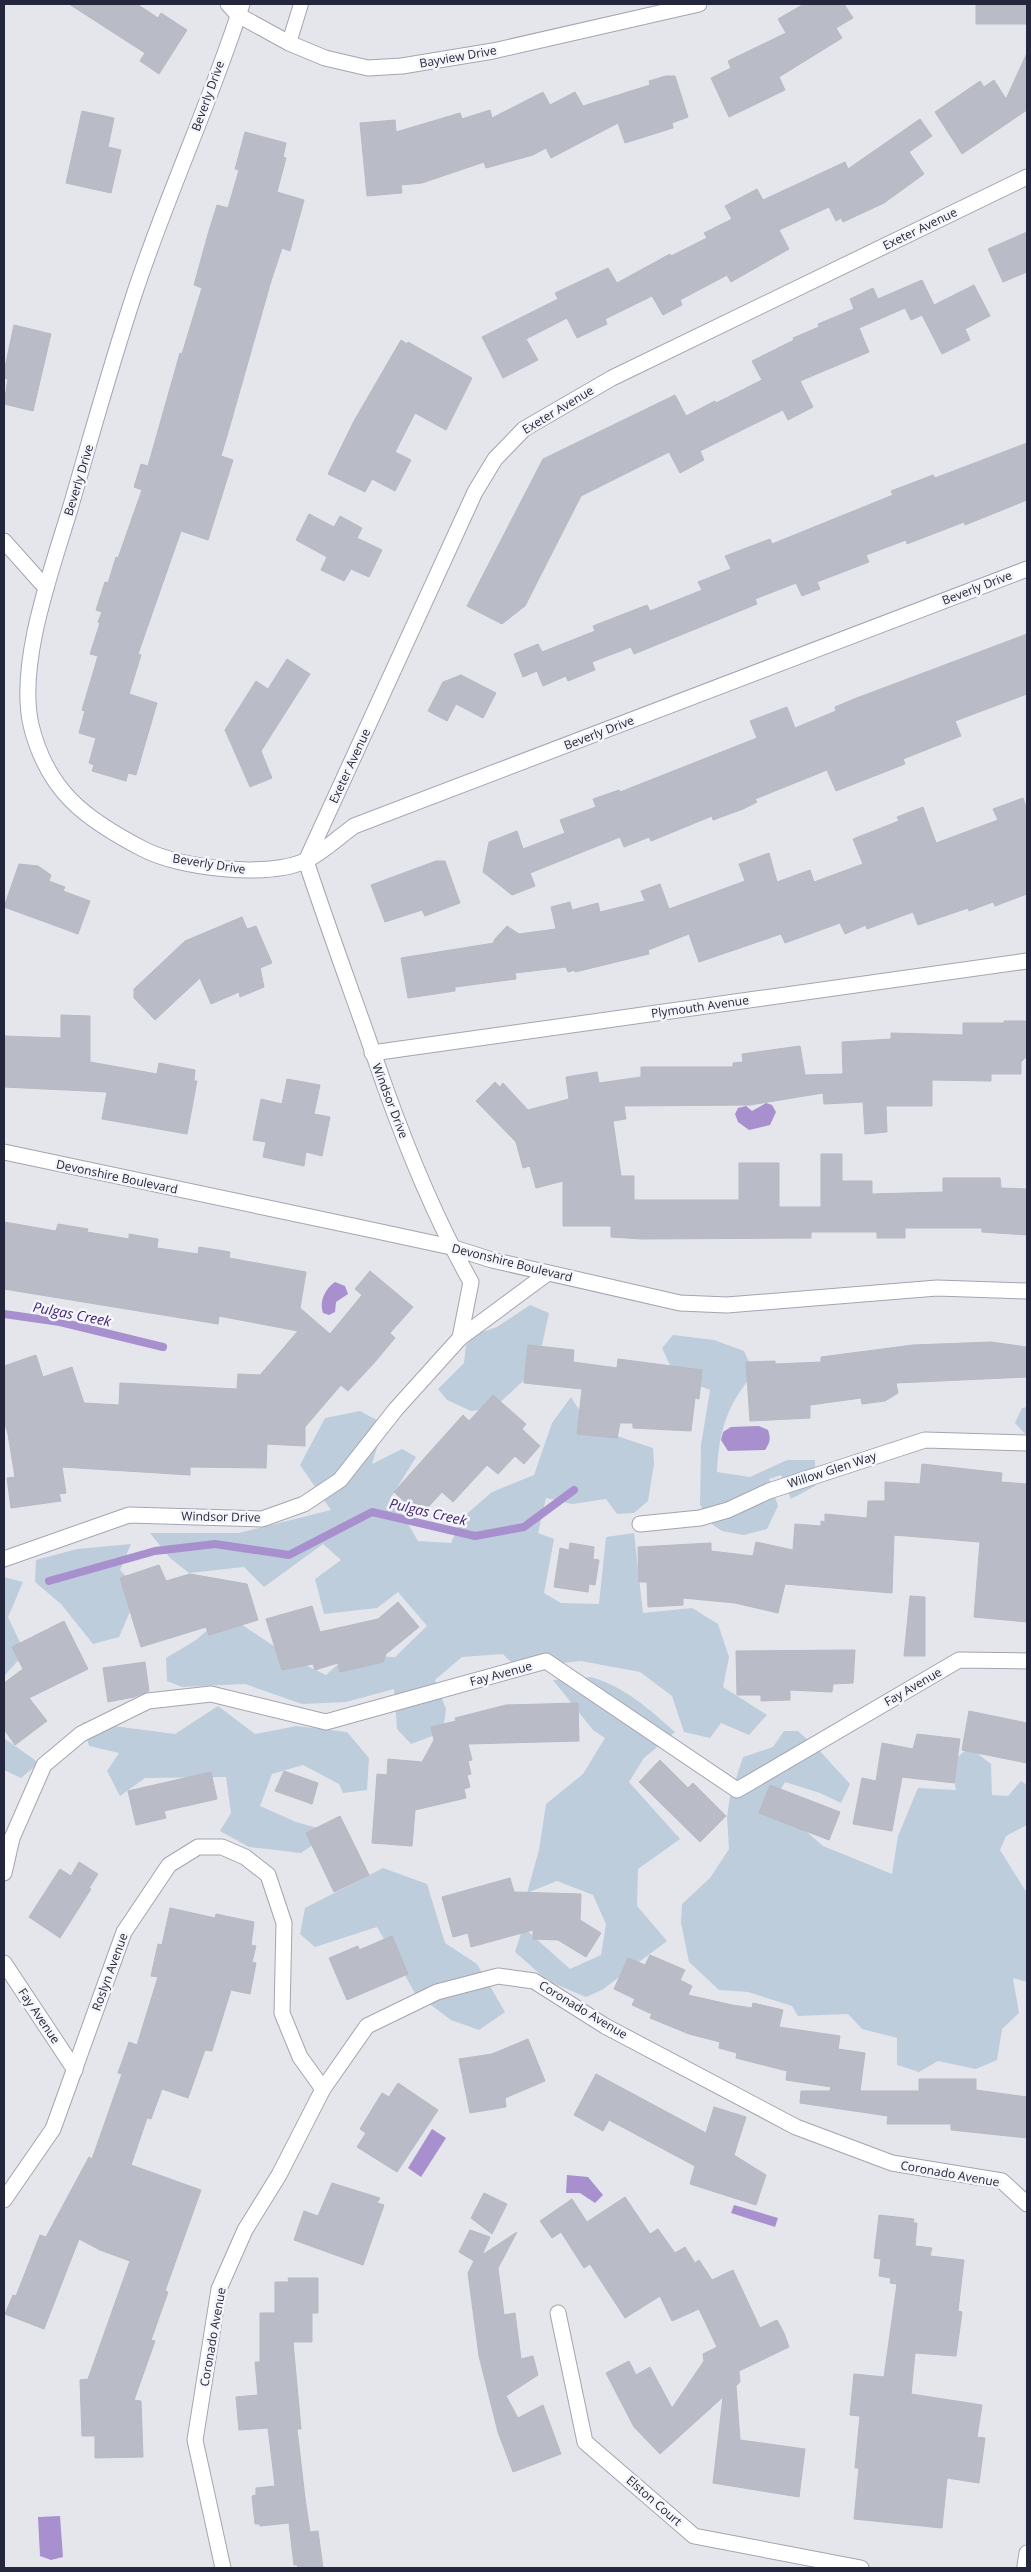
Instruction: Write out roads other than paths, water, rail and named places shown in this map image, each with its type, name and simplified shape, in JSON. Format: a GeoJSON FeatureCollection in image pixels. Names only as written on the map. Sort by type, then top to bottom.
{"type":"FeatureCollection","features":[{"type":"Feature","properties":{"kind":"street","name":"Bayview Drive"},"geometry":{"type":"LineString","coordinates":[[236,8],[289,43],[351,66],[368,68],[402,66],[494,51],[699,4]]}},
{"type":"Feature","properties":{"kind":"street","name":"Beverly Drive"},"geometry":{"type":"LineString","coordinates":[[236,8],[135,292],[35,625],[28,691],[30,722],[43,763],[59,789],[103,828],[148,851],[185,863],[259,871],[306,861],[354,826],[1027,569]]}},
{"type":"Feature","properties":{"kind":"street","name":"Exeter Avenue"},"geometry":{"type":"LineString","coordinates":[[306,861],[475,492],[495,459],[524,428],[612,378],[1027,177]]}},
{"type":"Feature","properties":{"kind":"street"},"geometry":{"type":"LineString","coordinates":[[4,541],[46,588]]}},
{"type":"Feature","properties":{"kind":"street","name":"Windsor Drive"},"geometry":{"type":"LineString","coordinates":[[306,861],[372,1053],[412,1159],[451,1247],[471,1282],[460,1338]]}},
{"type":"Feature","properties":{"kind":"street","name":"Plymouth Avenue"},"geometry":{"type":"LineString","coordinates":[[372,1053],[1027,961]]}},
{"type":"Feature","properties":{"kind":"street","name":"Devonshire Boulevard"},"geometry":{"type":"LineString","coordinates":[[4,1152],[451,1247],[492,1260],[680,1303],[727,1305],[937,1288],[1027,1291]]}},
{"type":"Feature","properties":{"kind":"street","name":"Windsor Drive"},"geometry":{"type":"LineString","coordinates":[[4,1559],[129,1515],[262,1519],[304,1504],[340,1480],[396,1409],[460,1338],[548,1273]]}},
{"type":"Feature","properties":{"kind":"street","name":"Willow Glen Way"},"geometry":{"type":"LineString","coordinates":[[640,1524],[700,1518],[728,1510],[768,1491],[925,1440],[1027,1443]]}},
{"type":"Feature","properties":{"kind":"street","name":"Fay Avenue"},"geometry":{"type":"LineString","coordinates":[[4,1873],[12,1838],[44,1765],[81,1734],[148,1701],[211,1694],[326,1722],[546,1661],[737,1790],[959,1660],[1027,1661]]}},
{"type":"Feature","properties":{"kind":"street","name":"Roslyn Avenue"},"geometry":{"type":"LineString","coordinates":[[4,2200],[54,2129],[124,1932],[169,1865],[198,1847],[222,1847],[245,1857],[268,1875],[284,1923],[282,2013],[300,2058],[324,2088]]}},
{"type":"Feature","properties":{"kind":"street","name":"Fay Avenue"},"geometry":{"type":"LineString","coordinates":[[4,1963],[75,2070]]}},
{"type":"Feature","properties":{"kind":"street","name":"Coronado Avenue"},"geometry":{"type":"LineString","coordinates":[[223,2568],[195,2440],[219,2289],[245,2230],[279,2175],[324,2088],[367,2026],[437,1992],[498,1976],[534,1981],[605,2026],[796,2127],[892,2163],[1002,2181],[1027,2204]]}},
{"type":"Feature","properties":{"kind":"street","name":"Elston Court"},"geometry":{"type":"LineString","coordinates":[[558,2313],[585,2442],[694,2536],[860,2568]]}},
{"type":"Feature","properties":{"kind":"lane"},"geometry":{"type":"LineString","coordinates":[[289,43],[301,4]]}},
{"type":"Feature","properties":{"kind":"waterway","name":"Pulgas Creek"},"geometry":{"type":"LineString","coordinates":[[4,1314],[60,1322],[163,1347]]}},
{"type":"Feature","properties":{"kind":"waterway","name":"Pulgas Creek"},"geometry":{"type":"LineString","coordinates":[[49,1581],[155,1551],[215,1544],[289,1555],[372,1512],[475,1536],[524,1527],[574,1490]]}}]}
